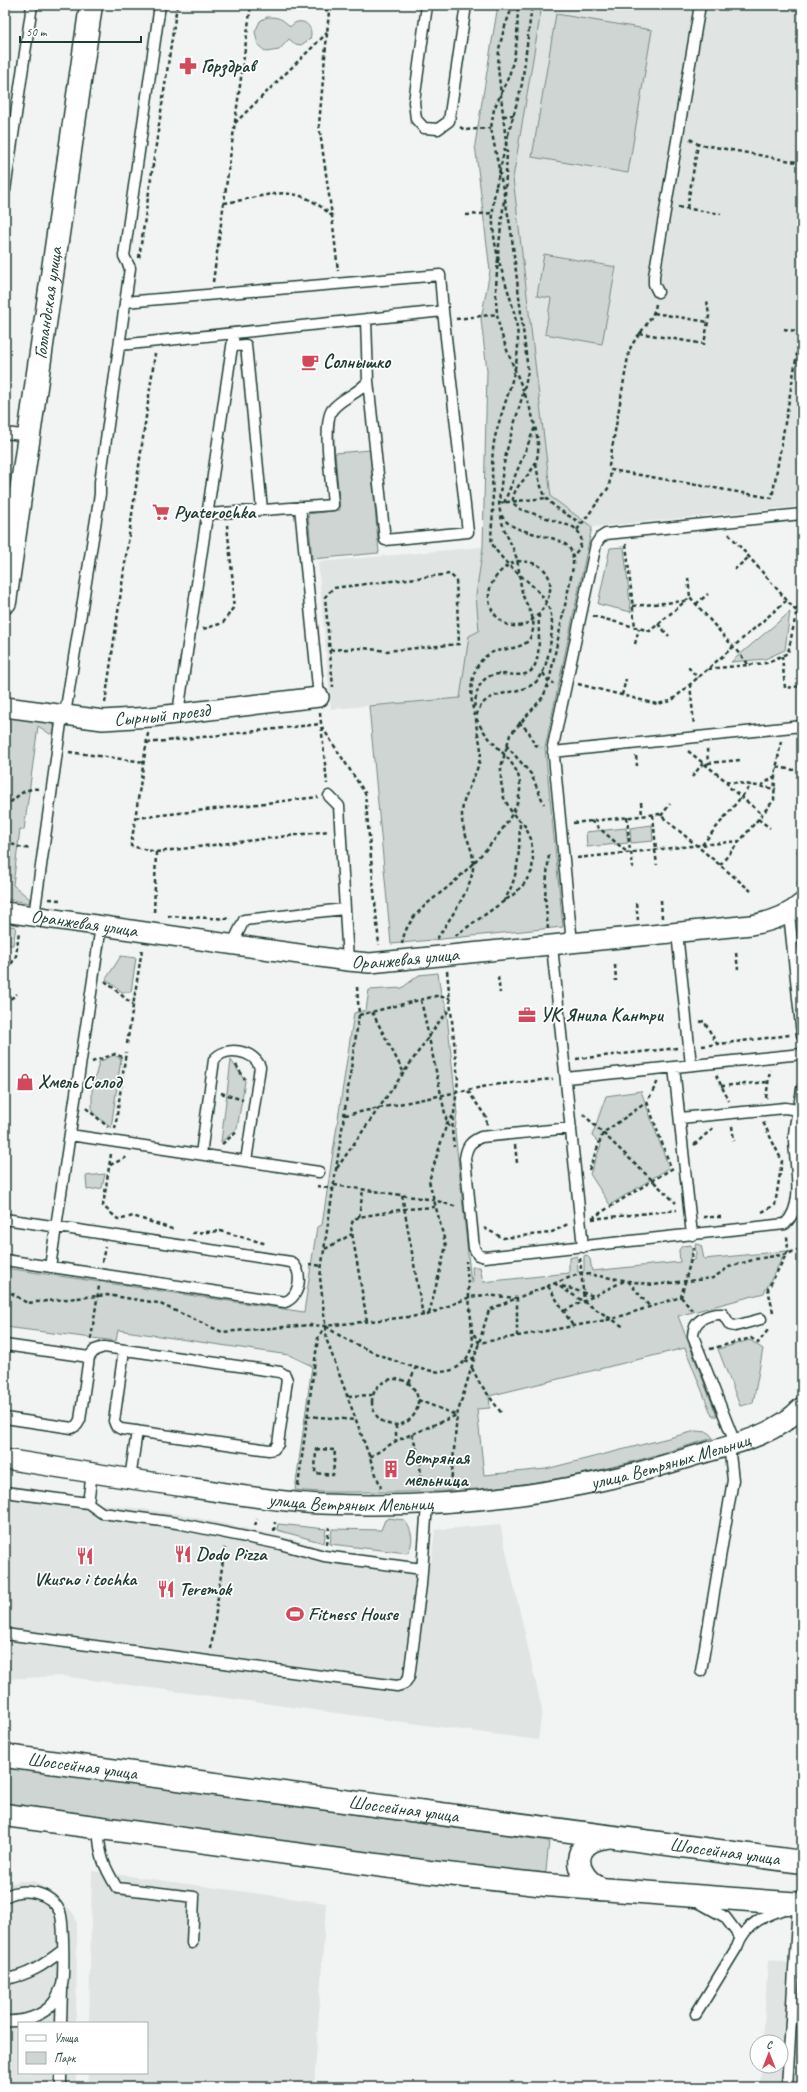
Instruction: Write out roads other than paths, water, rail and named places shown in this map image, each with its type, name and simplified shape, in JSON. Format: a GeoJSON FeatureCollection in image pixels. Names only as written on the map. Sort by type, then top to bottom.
{"type":"FeatureCollection","features":[{"type":"Feature","properties":{"kind":"main road","name":"Голландская улица"},"geometry":{"type":"LineString","coordinates":[[5,543],[19,435],[81,5]]}},
{"type":"Feature","properties":{"kind":"main road","name":"Голландская улица"},"geometry":{"type":"LineString","coordinates":[[5,602],[19,435],[91,5]]}},
{"type":"Feature","properties":{"kind":"main road","name":"Шоссейная улица"},"geometry":{"type":"LineString","coordinates":[[5,1756],[802,1862]]}},
{"type":"Feature","properties":{"kind":"main road"},"geometry":{"type":"LineString","coordinates":[[5,1815],[421,1871],[546,1885],[800,1904]]}},
{"type":"Feature","properties":{"kind":"main road"},"geometry":{"type":"LineString","coordinates":[[546,1885],[555,1882],[563,1876],[568,1868],[570,1859],[570,1850],[566,1841],[552,1829]]}},
{"type":"Feature","properties":{"kind":"main road"},"geometry":{"type":"LineString","coordinates":[[601,1889],[584,1878],[580,1870],[579,1860],[582,1850],[588,1842],[596,1838],[606,1836]]}},
{"type":"Feature","properties":{"kind":"street","name":"Сырный проезд"},"geometry":{"type":"LineString","coordinates":[[5,706],[64,716],[103,720],[319,697]]}},
{"type":"Feature","properties":{"kind":"street","name":"Оранжевая улица"},"geometry":{"type":"LineString","coordinates":[[5,912],[27,921],[101,926],[348,962],[380,963],[551,939],[572,943],[670,927],[751,926],[796,908]]}},
{"type":"Feature","properties":{"kind":"street","name":"улица Ветряных Мельниц"},"geometry":{"type":"LineString","coordinates":[[5,1459],[130,1479],[295,1502],[376,1505],[424,1499],[516,1497],[583,1486],[646,1471],[732,1444],[778,1427],[793,1417],[802,1407]]}},
{"type":"Feature","properties":{"kind":"lane"},"geometry":{"type":"LineString","coordinates":[[5,190],[7,167],[32,5]]}},
{"type":"Feature","properties":{"kind":"lane"},"geometry":{"type":"LineString","coordinates":[[27,921],[36,897],[58,750],[95,530],[130,268],[124,256],[160,5]]}},
{"type":"Feature","properties":{"kind":"lane"},"geometry":{"type":"LineString","coordinates":[[426,5],[414,102],[416,120],[424,128],[438,129],[449,121],[466,5]]}},
{"type":"Feature","properties":{"kind":"lane"},"geometry":{"type":"LineString","coordinates":[[658,292],[654,284],[654,276],[700,5]]}},
{"type":"Feature","properties":{"kind":"lane"},"geometry":{"type":"LineString","coordinates":[[125,302],[440,275],[443,315],[468,532],[385,540],[368,381],[366,319]]}},
{"type":"Feature","properties":{"kind":"lane"},"geometry":{"type":"LineString","coordinates":[[120,345],[366,319],[443,315]]}},
{"type":"Feature","properties":{"kind":"lane"},"geometry":{"type":"LineString","coordinates":[[178,713],[234,333]]}},
{"type":"Feature","properties":{"kind":"lane"},"geometry":{"type":"LineString","coordinates":[[232,346],[246,345],[262,510]]}},
{"type":"Feature","properties":{"kind":"lane"},"geometry":{"type":"LineString","coordinates":[[207,514],[333,505],[327,425],[332,410],[344,399],[362,389],[368,381]]}},
{"type":"Feature","properties":{"kind":"lane"},"geometry":{"type":"LineString","coordinates":[[300,507],[319,697]]}},
{"type":"Feature","properties":{"kind":"lane"},"geometry":{"type":"LineString","coordinates":[[572,943],[549,751],[596,544],[600,538],[606,534],[802,514]]}},
{"type":"Feature","properties":{"kind":"lane"},"geometry":{"type":"LineString","coordinates":[[549,751],[802,726]]}},
{"type":"Feature","properties":{"kind":"lane"},"geometry":{"type":"LineString","coordinates":[[329,796],[339,806],[348,962]]}},
{"type":"Feature","properties":{"kind":"lane"},"geometry":{"type":"LineString","coordinates":[[796,908],[802,1035]]}},
{"type":"Feature","properties":{"kind":"lane"},"geometry":{"type":"LineString","coordinates":[[232,945],[244,920],[344,909]]}},
{"type":"Feature","properties":{"kind":"lane"},"geometry":{"type":"LineString","coordinates":[[50,1267],[101,926]]}},
{"type":"Feature","properties":{"kind":"lane"},"geometry":{"type":"LineString","coordinates":[[670,927],[691,1065]]}},
{"type":"Feature","properties":{"kind":"lane"},"geometry":{"type":"LineString","coordinates":[[551,939],[578,1199],[585,1220],[581,1247]]}},
{"type":"Feature","properties":{"kind":"lane"},"geometry":{"type":"LineString","coordinates":[[204,1155],[214,1060],[219,1053],[227,1051],[251,1055],[257,1060],[260,1067],[246,1161]]}},
{"type":"Feature","properties":{"kind":"lane"},"geometry":{"type":"LineString","coordinates":[[566,1078],[802,1054]]}},
{"type":"Feature","properties":{"kind":"lane"},"geometry":{"type":"LineString","coordinates":[[670,1067],[680,1118],[692,1235]]}},
{"type":"Feature","properties":{"kind":"lane"},"geometry":{"type":"LineString","coordinates":[[571,1128],[481,1137],[472,1141],[466,1148],[465,1158],[474,1248],[478,1255],[485,1257],[785,1224],[791,1219],[794,1212],[799,1180],[794,1135],[802,1089]]}},
{"type":"Feature","properties":{"kind":"lane"},"geometry":{"type":"LineString","coordinates":[[680,1118],[785,1108],[798,1110]]}},
{"type":"Feature","properties":{"kind":"lane"},"geometry":{"type":"LineString","coordinates":[[70,1135],[318,1172]]}},
{"type":"Feature","properties":{"kind":"lane"},"geometry":{"type":"LineString","coordinates":[[5,1219],[291,1262],[297,1266],[299,1273],[296,1294],[292,1300],[285,1302],[5,1260]]}},
{"type":"Feature","properties":{"kind":"lane"},"geometry":{"type":"LineString","coordinates":[[701,1671],[733,1480],[732,1444],[694,1336],[694,1328],[697,1322],[704,1317],[719,1313],[723,1314],[730,1325],[735,1326],[761,1319]]}},
{"type":"Feature","properties":{"kind":"lane"},"geometry":{"type":"LineString","coordinates":[[5,1345],[89,1357]]}},
{"type":"Feature","properties":{"kind":"lane"},"geometry":{"type":"LineString","coordinates":[[5,1418],[72,1428],[77,1425],[80,1420],[89,1357],[95,1350],[104,1347],[280,1372],[285,1375],[287,1380],[278,1444],[274,1449],[269,1450],[121,1429],[116,1426],[114,1420],[124,1350]]}},
{"type":"Feature","properties":{"kind":"lane"},"geometry":{"type":"LineString","coordinates":[[130,1479],[137,1431]]}},
{"type":"Feature","properties":{"kind":"lane"},"geometry":{"type":"LineString","coordinates":[[88,1503],[92,1473]]}},
{"type":"Feature","properties":{"kind":"lane"},"geometry":{"type":"LineString","coordinates":[[5,1492],[88,1503],[102,1512],[177,1523],[280,1544],[324,1556],[422,1569]]}},
{"type":"Feature","properties":{"kind":"lane"},"geometry":{"type":"LineString","coordinates":[[5,1634],[397,1686],[404,1684],[409,1677],[427,1525],[424,1499]]}},
{"type":"Feature","properties":{"kind":"lane"},"geometry":{"type":"LineString","coordinates":[[98,1828],[99,1847],[103,1866],[117,1888],[194,1897],[192,1943]]}},
{"type":"Feature","properties":{"kind":"lane"},"geometry":{"type":"LineString","coordinates":[[5,1897],[10,1894],[28,1891],[47,1897],[60,1912],[63,1933],[62,2022]]}},
{"type":"Feature","properties":{"kind":"lane"},"geometry":{"type":"LineString","coordinates":[[687,1896],[725,1917],[740,1938]]}},
{"type":"Feature","properties":{"kind":"lane"},"geometry":{"type":"LineString","coordinates":[[696,2014],[747,1928],[757,1920],[800,1904],[787,2087]]}},
{"type":"Feature","properties":{"kind":"lane"},"geometry":{"type":"LineString","coordinates":[[5,1979],[17,1978],[43,1966],[63,1950]]}},
{"type":"Feature","properties":{"kind":"lane"},"geometry":{"type":"LineString","coordinates":[[5,2021],[19,2022],[39,2015],[54,2002],[62,1985]]}},
{"type":"Feature","properties":{"kind":"lane"},"geometry":{"type":"LineString","coordinates":[[61,2074],[61,2087]]}},
{"type":"Feature","properties":{"kind":"place","name":"Горздрав"},"geometry":{"type":"Point","coordinates":[188,66]}},
{"type":"Feature","properties":{"kind":"place","name":"Солнышко"},"geometry":{"type":"Point","coordinates":[310,362]}},
{"type":"Feature","properties":{"kind":"place","name":"Pyaterochka"},"geometry":{"type":"Point","coordinates":[161,512]}},
{"type":"Feature","properties":{"kind":"place","name":"УК Янила Кантри"},"geometry":{"type":"Point","coordinates":[527,1015]}},
{"type":"Feature","properties":{"kind":"place","name":"Хмель Солод"},"geometry":{"type":"Point","coordinates":[25,1082]}},
{"type":"Feature","properties":{"kind":"place","name":"Ветряная мельница"},"geometry":{"type":"Point","coordinates":[391,1469]}},
{"type":"Feature","properties":{"kind":"place","name":"Dodo Pizza"},"geometry":{"type":"Point","coordinates":[183,1554]}},
{"type":"Feature","properties":{"kind":"place","name":"Vkusno i tochka"},"geometry":{"type":"Point","coordinates":[85,1556]}},
{"type":"Feature","properties":{"kind":"place","name":"Teremok"},"geometry":{"type":"Point","coordinates":[166,1589]}},
{"type":"Feature","properties":{"kind":"place","name":"Fitness House"},"geometry":{"type":"Point","coordinates":[295,1614]}}]}
